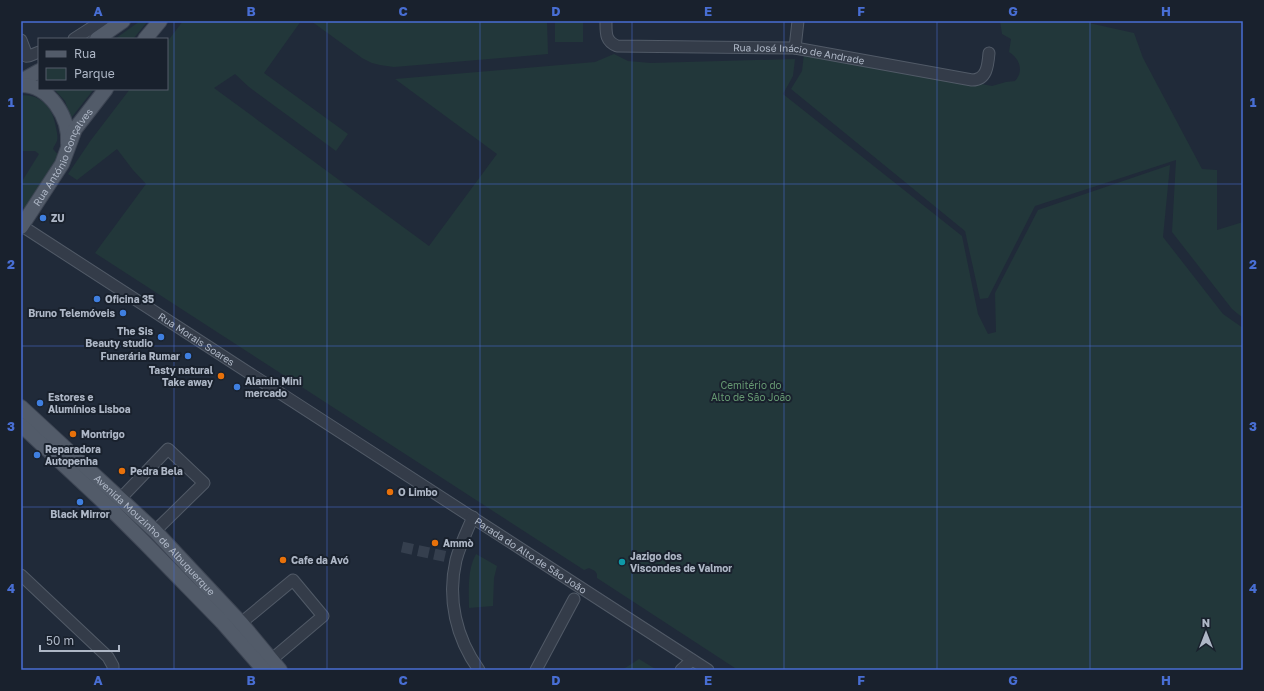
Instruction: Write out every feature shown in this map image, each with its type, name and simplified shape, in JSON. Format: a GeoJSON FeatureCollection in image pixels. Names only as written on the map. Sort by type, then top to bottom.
{"type":"FeatureCollection","features":[{"type":"Feature","properties":{"kind":"main road"},"geometry":{"type":"LineString","coordinates":[[99,38],[124,21]]}},
{"type":"Feature","properties":{"kind":"main road"},"geometry":{"type":"LineString","coordinates":[[147,38],[160,21]]}},
{"type":"Feature","properties":{"kind":"main road"},"geometry":{"type":"LineString","coordinates":[[21,81],[38,72]]}},
{"type":"Feature","properties":{"kind":"main road"},"geometry":{"type":"LineString","coordinates":[[21,86],[40,91],[53,101],[59,108],[67,127],[68,148]]}},
{"type":"Feature","properties":{"kind":"main road","name":"Rua António Gonçalves"},"geometry":{"type":"LineString","coordinates":[[21,226],[62,164],[75,129],[105,90]]}},
{"type":"Feature","properties":{"kind":"main road","name":"Avenida Mouzinho de Albuquerque"},"geometry":{"type":"LineString","coordinates":[[21,407],[155,531],[269,667]]}},
{"type":"Feature","properties":{"kind":"main road","name":"Avenida Mouzinho de Albuquerque"},"geometry":{"type":"LineString","coordinates":[[21,425],[236,627]]}},
{"type":"Feature","properties":{"kind":"main road"},"geometry":{"type":"LineString","coordinates":[[111,509],[121,498]]}},
{"type":"Feature","properties":{"kind":"main road"},"geometry":{"type":"LineString","coordinates":[[145,543],[155,531]]}},
{"type":"Feature","properties":{"kind":"street"},"geometry":{"type":"LineString","coordinates":[[76,38],[102,21]]}},
{"type":"Feature","properties":{"kind":"street","name":"Rua José Inácio de Andrade"},"geometry":{"type":"LineString","coordinates":[[606,21],[608,40],[611,44],[617,46],[796,48],[972,80],[983,77],[987,66],[989,53]]}},
{"type":"Feature","properties":{"kind":"street"},"geometry":{"type":"LineString","coordinates":[[796,48],[798,21]]}},
{"type":"Feature","properties":{"kind":"street"},"geometry":{"type":"LineString","coordinates":[[21,40],[26,53],[23,59]]}},
{"type":"Feature","properties":{"kind":"street"},"geometry":{"type":"LineString","coordinates":[[23,59],[38,52]]}},
{"type":"Feature","properties":{"kind":"street","name":"Rua Morais Soares"},"geometry":{"type":"LineString","coordinates":[[21,226],[473,517]]}},
{"type":"Feature","properties":{"kind":"street"},"geometry":{"type":"LineString","coordinates":[[121,498],[168,449],[204,483],[155,531]]}},
{"type":"Feature","properties":{"kind":"street","name":"Parada do Alto de São João"},"geometry":{"type":"LineString","coordinates":[[479,670],[468,654],[460,634],[454,614],[452,597],[457,558],[473,517],[708,670]]}},
{"type":"Feature","properties":{"kind":"street"},"geometry":{"type":"LineString","coordinates":[[21,575],[108,656],[113,666],[113,670]]}},
{"type":"Feature","properties":{"kind":"street"},"geometry":{"type":"LineString","coordinates":[[236,627],[293,580],[322,616],[269,667]]}},
{"type":"Feature","properties":{"kind":"street","name":"Parada do Alto de São João"},"geometry":{"type":"LineString","coordinates":[[536,670],[574,599]]}},
{"type":"Feature","properties":{"kind":"street"},"geometry":{"type":"LineString","coordinates":[[681,670],[692,660]]}},
{"type":"Feature","properties":{"kind":"green space"},"geometry":{"type":"Polygon","coordinates":[[[140,21],[148,21],[134,38],[116,38],[140,21]]]}},
{"type":"Feature","properties":{"kind":"green space","name":"Cemitério do Alto de São João"},"geometry":{"type":"Polygon","coordinates":[[[183,21],[301,21],[264,73],[348,134],[336,151],[249,87],[235,74],[214,88],[429,246],[497,154],[395,79],[595,62],[614,54],[628,61],[651,63],[795,59],[793,76],[783,94],[962,236],[978,314],[988,334],[996,332],[995,293],[1038,210],[1170,165],[1163,237],[1223,314],[1243,328],[1243,670],[738,670],[597,578],[595,571],[589,568],[584,570],[95,253],[146,184],[117,149],[77,180],[68,174],[91,140],[129,90],[168,90],[168,41],[183,21]]]}},
{"type":"Feature","properties":{"kind":"green space"},"geometry":{"type":"Polygon","coordinates":[[[311,21],[547,21],[548,54],[394,67],[372,63],[362,58],[311,21]]]}},
{"type":"Feature","properties":{"kind":"green space"},"geometry":{"type":"Polygon","coordinates":[[[555,21],[583,21],[583,42],[555,42],[555,21]]]}},
{"type":"Feature","properties":{"kind":"green space"},"geometry":{"type":"Polygon","coordinates":[[[1000,21],[1080,21],[1134,33],[1143,58],[1202,169],[1217,170],[1217,230],[1243,222],[1243,318],[1232,309],[1172,232],[1176,160],[1035,206],[988,298],[980,299],[965,231],[791,89],[802,71],[804,54],[873,64],[992,86],[1015,81],[1018,77],[1020,65],[1016,58],[1009,52],[1011,39],[1002,34],[1000,21]]]}},
{"type":"Feature","properties":{"kind":"green space"},"geometry":{"type":"Polygon","coordinates":[[[55,90],[93,90],[71,118],[65,101],[55,90]]]}},
{"type":"Feature","properties":{"kind":"green space"},"geometry":{"type":"Polygon","coordinates":[[[21,95],[35,97],[46,104],[55,121],[57,141],[53,149],[60,157],[27,210],[21,206],[21,183],[39,154],[35,151],[21,151],[21,95]]]}},
{"type":"Feature","properties":{"kind":"green space"},"geometry":{"type":"Polygon","coordinates":[[[476,554],[497,566],[494,578],[493,606],[469,608],[470,573],[476,554]]]}},
{"type":"Feature","properties":{"kind":"green space"},"geometry":{"type":"Polygon","coordinates":[[[639,659],[657,670],[622,670],[639,659]]]}},
{"type":"Feature","properties":{"kind":"tunnel"},"geometry":{"type":"LineString","coordinates":[[402,547],[457,559]]}},
{"type":"Feature","properties":{"kind":"place","name":"ZU"},"geometry":{"type":"Point","coordinates":[43,218]}},
{"type":"Feature","properties":{"kind":"place","name":"Oficina 35"},"geometry":{"type":"Point","coordinates":[97,299]}},
{"type":"Feature","properties":{"kind":"place","name":"Bruno Telemóveis"},"geometry":{"type":"Point","coordinates":[123,313]}},
{"type":"Feature","properties":{"kind":"place","name":"The Sis Beauty studio"},"geometry":{"type":"Point","coordinates":[161,337]}},
{"type":"Feature","properties":{"kind":"place","name":"Funerária Rumar"},"geometry":{"type":"Point","coordinates":[188,356]}},
{"type":"Feature","properties":{"kind":"place","name":"Tasty natural Take away"},"geometry":{"type":"Point","coordinates":[221,376]}},
{"type":"Feature","properties":{"kind":"place","name":"Alamin Mini mercado"},"geometry":{"type":"Point","coordinates":[237,387]}},
{"type":"Feature","properties":{"kind":"place","name":"Estores e Alumínios Lisboa"},"geometry":{"type":"Point","coordinates":[40,403]}},
{"type":"Feature","properties":{"kind":"place","name":"Montrigo"},"geometry":{"type":"Point","coordinates":[73,434]}},
{"type":"Feature","properties":{"kind":"place","name":"Reparadora Autopenha"},"geometry":{"type":"Point","coordinates":[37,455]}},
{"type":"Feature","properties":{"kind":"place","name":"Pedra Bela"},"geometry":{"type":"Point","coordinates":[122,471]}},
{"type":"Feature","properties":{"kind":"place","name":"O Limbo"},"geometry":{"type":"Point","coordinates":[390,492]}},
{"type":"Feature","properties":{"kind":"place","name":"Black Mirror"},"geometry":{"type":"Point","coordinates":[80,502]}},
{"type":"Feature","properties":{"kind":"place","name":"Ammò"},"geometry":{"type":"Point","coordinates":[435,543]}},
{"type":"Feature","properties":{"kind":"place","name":"Cafe da Avó"},"geometry":{"type":"Point","coordinates":[283,560]}},
{"type":"Feature","properties":{"kind":"place","name":"Jazigo dos Viscondes de Valmor"},"geometry":{"type":"Point","coordinates":[622,562]}}]}
